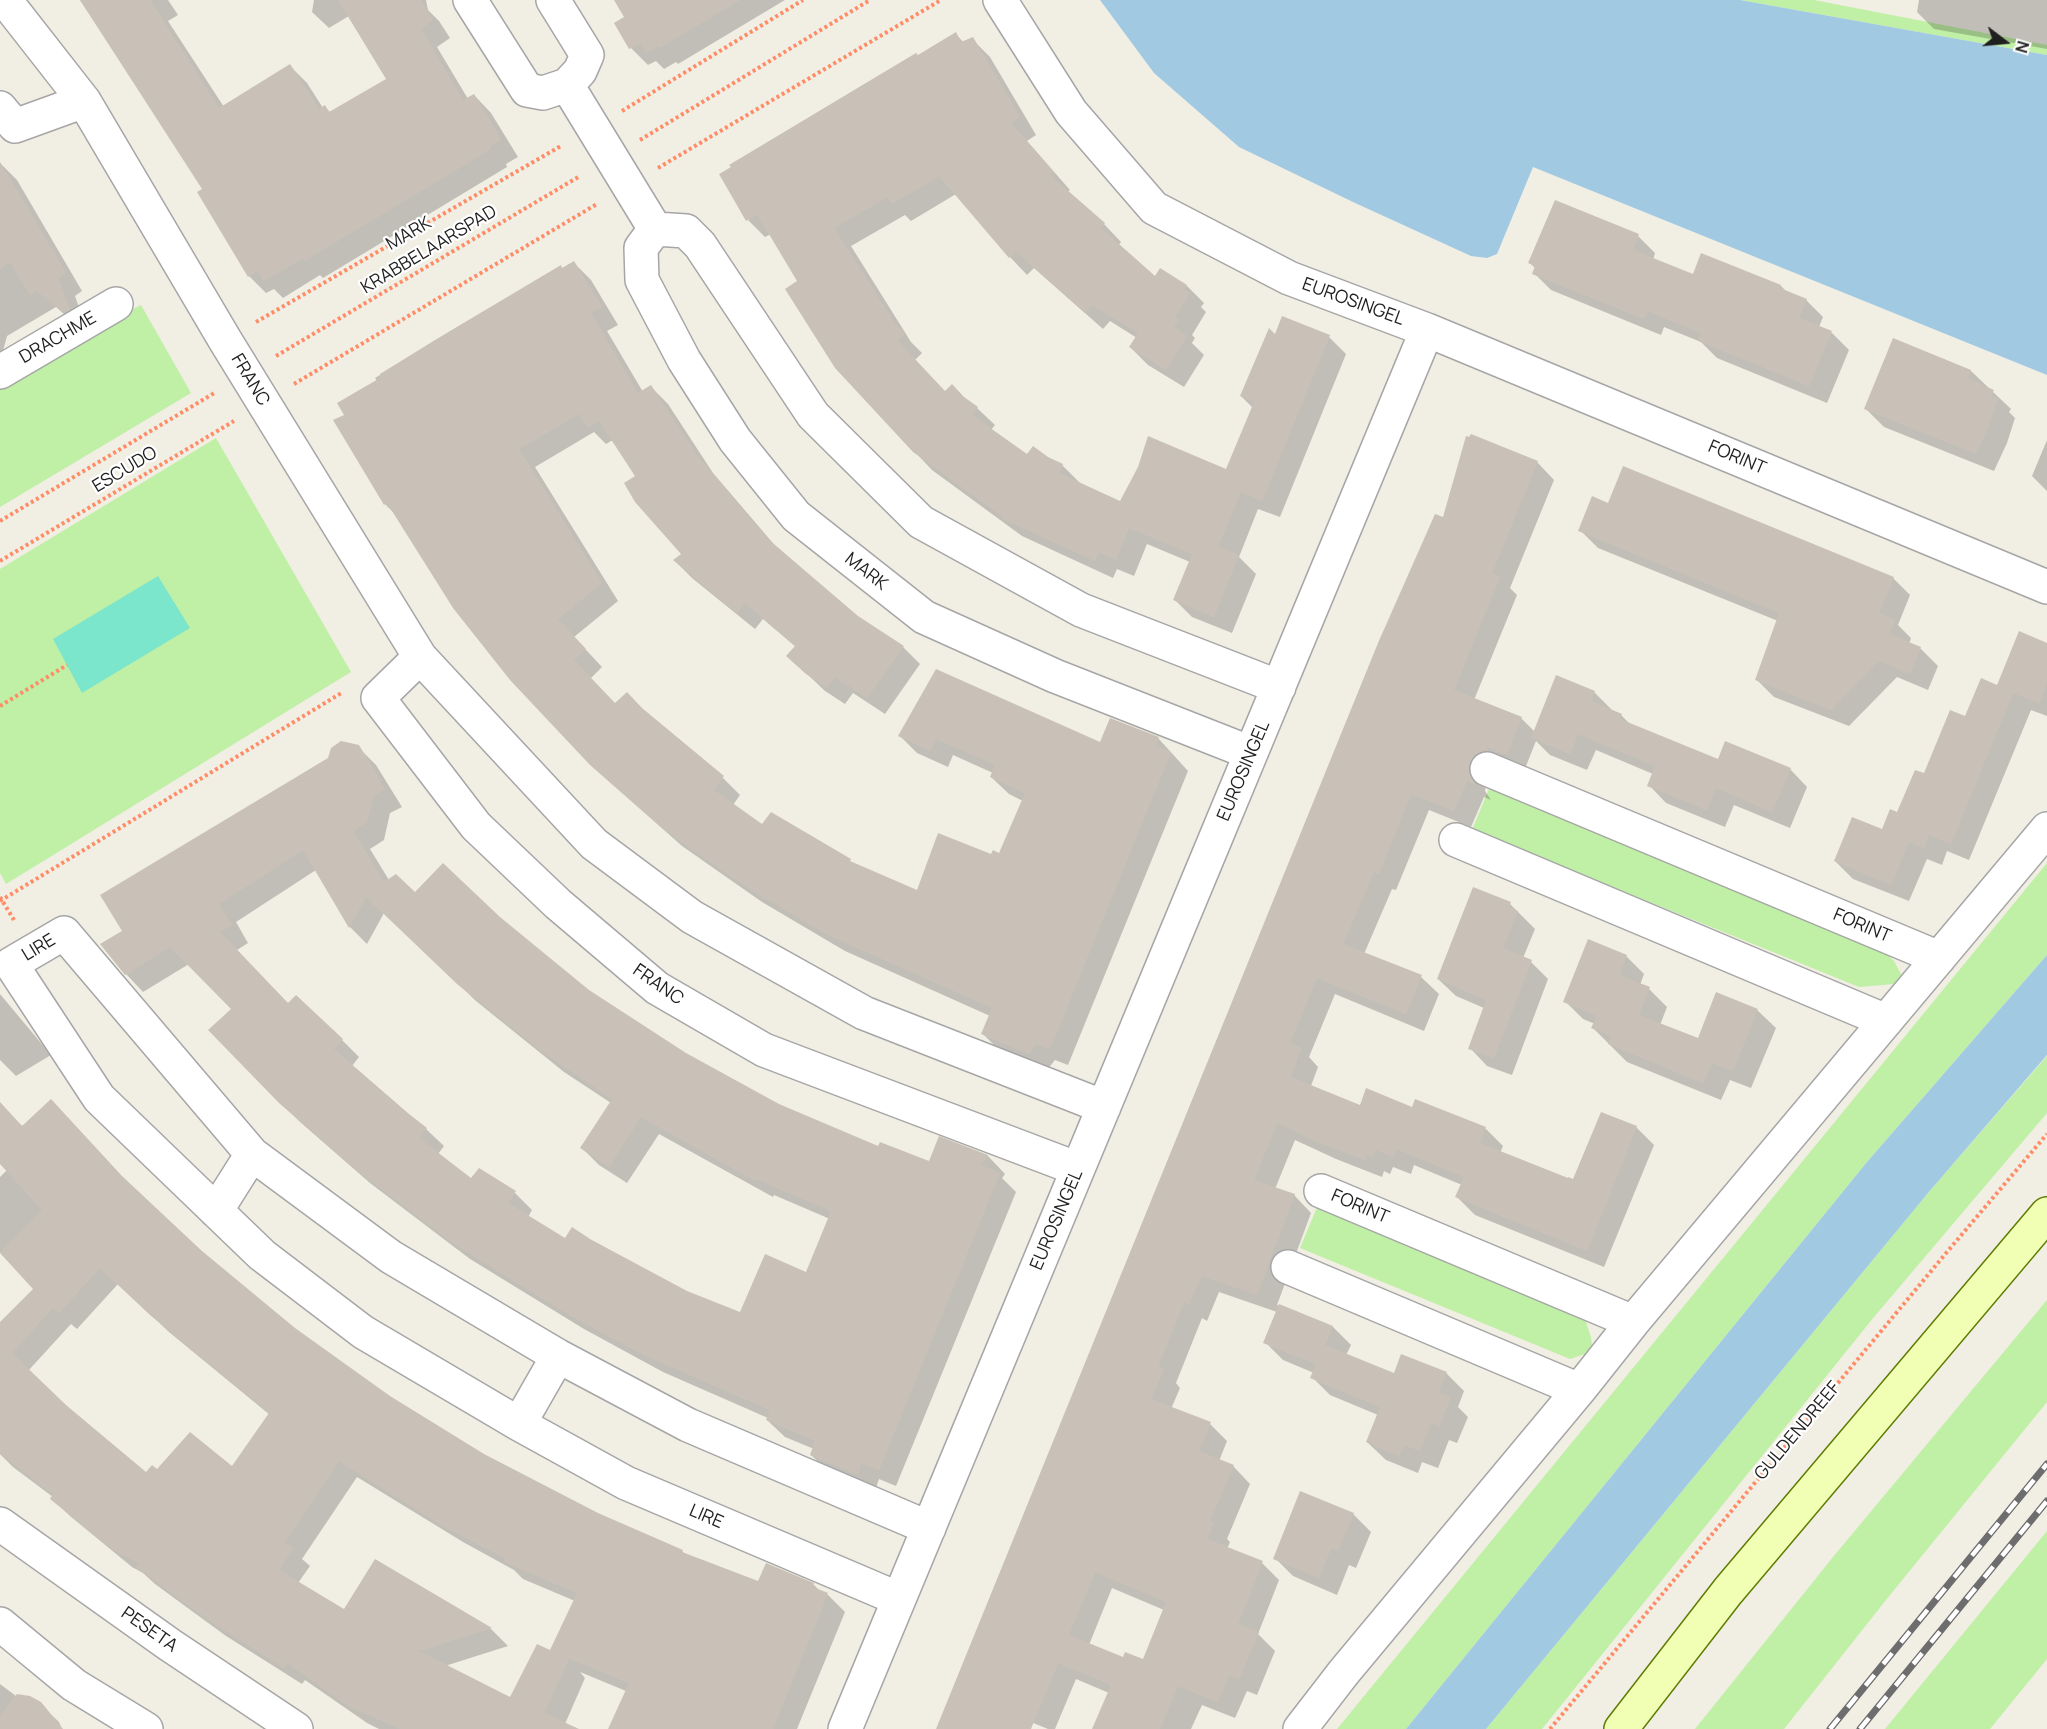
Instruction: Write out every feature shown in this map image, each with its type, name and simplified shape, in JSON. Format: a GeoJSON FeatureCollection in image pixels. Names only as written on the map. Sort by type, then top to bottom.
{"type":"FeatureCollection","features":[{"type":"Feature","properties":{"kind":"street","name":"FRANC"},"geometry":{"type":"LineString","coordinates":[[6,0],[84,101],[263,403],[420,657],[594,844],[692,917],[864,1013],[1104,1107]]}},
{"type":"Feature","properties":{"kind":"street"},"geometry":{"type":"LineString","coordinates":[[470,0],[527,90],[543,93],[567,85],[580,71],[587,54],[553,0]]}},
{"type":"Feature","properties":{"kind":"street","name":"EUROSINGEL"},"geometry":{"type":"LineString","coordinates":[[845,1729],[1427,330],[1289,278],[1154,208],[1071,112],[1000,0]]}},
{"type":"Feature","properties":{"kind":"street"},"geometry":{"type":"LineString","coordinates":[[567,85],[655,229],[686,231],[700,245],[813,415],[921,522],[1080,610],[1279,687]]}},
{"type":"Feature","properties":{"kind":"street"},"geometry":{"type":"LineString","coordinates":[[0,108],[15,126],[84,101]]}},
{"type":"Feature","properties":{"kind":"street","name":"MARK"},"geometry":{"type":"LineString","coordinates":[[655,229],[641,248],[642,280],[684,360],[735,440],[796,516],[924,617],[1055,676],[1251,753]]}},
{"type":"Feature","properties":{"kind":"street","name":"DRACHME"},"geometry":{"type":"LineString","coordinates":[[0,372],[116,304]]}},
{"type":"Feature","properties":{"kind":"street","name":"FORINT"},"geometry":{"type":"LineString","coordinates":[[1427,330],[2047,587]]}},
{"type":"Feature","properties":{"kind":"street"},"geometry":{"type":"LineString","coordinates":[[378,698],[420,657]]}},
{"type":"Feature","properties":{"kind":"street","name":"FRANC"},"geometry":{"type":"LineString","coordinates":[[378,698],[476,826],[558,904],[657,988],[764,1050],[1078,1169]]}},
{"type":"Feature","properties":{"kind":"street","name":"FORINT"},"geometry":{"type":"LineString","coordinates":[[1487,769],[1939,958]]}},
{"type":"Feature","properties":{"kind":"street"},"geometry":{"type":"LineString","coordinates":[[1299,1729],[1633,1322],[2047,829]]}},
{"type":"Feature","properties":{"kind":"street"},"geometry":{"type":"LineString","coordinates":[[1456,840],[1886,1021]]}},
{"type":"Feature","properties":{"kind":"street","name":"LIRE"},"geometry":{"type":"LineString","coordinates":[[899,1599],[626,1483],[519,1424],[363,1332],[262,1255],[99,1098],[12,964],[64,933],[252,1154],[392,1257],[558,1356],[688,1425],[929,1528]]}},
{"type":"Feature","properties":{"kind":"street"},"geometry":{"type":"LineString","coordinates":[[216,1211],[252,1154]]}},
{"type":"Feature","properties":{"kind":"street","name":"FORINT"},"geometry":{"type":"LineString","coordinates":[[1321,1191],[1633,1322]]}},
{"type":"Feature","properties":{"kind":"street"},"geometry":{"type":"LineString","coordinates":[[1621,1729],[1728,1591],[2047,1214]]}},
{"type":"Feature","properties":{"kind":"street"},"geometry":{"type":"LineString","coordinates":[[1288,1267],[1579,1390]]}},
{"type":"Feature","properties":{"kind":"street"},"geometry":{"type":"LineString","coordinates":[[519,1424],[558,1356]]}},
{"type":"Feature","properties":{"kind":"street","name":"PESETA"},"geometry":{"type":"LineString","coordinates":[[1,1529],[296,1729]]}},
{"type":"Feature","properties":{"kind":"street"},"geometry":{"type":"LineString","coordinates":[[0,1624],[74,1685],[146,1729]]}},
{"type":"Feature","properties":{"kind":"path","name":"MARK"},"geometry":{"type":"LineString","coordinates":[[225,340],[593,128],[804,0]]}},
{"type":"Feature","properties":{"kind":"path","name":"KRABBELAARSPAD"},"geometry":{"type":"LineString","coordinates":[[0,521],[611,158],[870,0]]}},
{"type":"Feature","properties":{"kind":"path","name":"ESCUDO"},"geometry":{"type":"LineString","coordinates":[[0,561],[263,403]]}},
{"type":"Feature","properties":{"kind":"path"},"geometry":{"type":"LineString","coordinates":[[0,706],[67,665]]}},
{"type":"Feature","properties":{"kind":"path"},"geometry":{"type":"LineString","coordinates":[[0,901],[349,688],[378,698]]}},
{"type":"Feature","properties":{"kind":"path","name":"GULDENDREEF"},"geometry":{"type":"LineString","coordinates":[[1550,1729],[2047,1134]]}},
{"type":"Feature","properties":{"kind":"green space"},"geometry":{"type":"Polygon","coordinates":[[[1740,0],[1814,0],[2047,45],[2047,55],[1740,0]]]}},
{"type":"Feature","properties":{"kind":"green space"},"geometry":{"type":"Polygon","coordinates":[[[141,305],[191,393],[0,507],[0,386],[141,305]]]}},
{"type":"Feature","properties":{"kind":"green space"},"geometry":{"type":"Polygon","coordinates":[[[216,438],[351,672],[6,884],[0,873],[0,569],[216,438]]]}},
{"type":"Feature","properties":{"kind":"green space"},"geometry":{"type":"Polygon","coordinates":[[[158,576],[190,628],[82,693],[53,639],[158,576]]]}},
{"type":"Feature","properties":{"kind":"green space"},"geometry":{"type":"Polygon","coordinates":[[[1491,784],[1875,943],[1894,961],[1902,976],[1894,984],[1859,987],[1472,830],[1491,784]]]}},
{"type":"Feature","properties":{"kind":"green space"},"geometry":{"type":"Polygon","coordinates":[[[2047,863],[2047,955],[1867,1162],[1406,1729],[1337,1729],[2047,863]]]}},
{"type":"Feature","properties":{"kind":"green space"},"geometry":{"type":"Polygon","coordinates":[[[2047,1056],[2047,1113],[1874,1317],[1542,1729],[1486,1729],[1928,1193],[2047,1056]]]}},
{"type":"Feature","properties":{"kind":"green space"},"geometry":{"type":"Polygon","coordinates":[[[1318,1205],[1576,1310],[1586,1322],[1592,1346],[1585,1354],[1570,1359],[1300,1248],[1318,1205]]]}},
{"type":"Feature","properties":{"kind":"green space"},"geometry":{"type":"Polygon","coordinates":[[[2047,1300],[2047,1402],[1784,1729],[1695,1729],[1833,1557],[2047,1300]]]}},
{"type":"Feature","properties":{"kind":"green space"},"geometry":{"type":"Polygon","coordinates":[[[2047,1531],[2047,1659],[1990,1729],[1885,1729],[2047,1531]]]}},
{"type":"Feature","properties":{"kind":"water"},"geometry":{"type":"Polygon","coordinates":[[[1100,0],[1740,0],[2047,55],[2047,375],[1533,167],[1497,254],[1487,258],[1471,256],[1239,147],[1154,73],[1100,0]]]}},
{"type":"Feature","properties":{"kind":"water"},"geometry":{"type":"Polygon","coordinates":[[[2047,955],[2047,1055],[1928,1193],[1486,1729],[1406,1729],[1867,1162],[2047,955]]]}},
{"type":"Feature","properties":{"kind":"building"},"geometry":{"type":"Polygon","coordinates":[[[80,0],[150,0],[219,108],[290,64],[319,109],[325,105],[329,112],[386,79],[338,0],[421,0],[433,20],[421,29],[463,100],[474,94],[501,139],[490,147],[491,149],[304,261],[302,259],[264,281],[258,271],[248,277],[197,192],[202,189],[80,0]]]}},
{"type":"Feature","properties":{"kind":"building"},"geometry":{"type":"Polygon","coordinates":[[[614,0],[740,0],[659,48],[658,46],[646,53],[641,44],[629,49],[614,23],[624,17],[614,0]]]}},
{"type":"Feature","properties":{"kind":"building"},"geometry":{"type":"Polygon","coordinates":[[[956,32],[961,42],[973,37],[1020,117],[1011,123],[1054,172],[1050,175],[1105,223],[1101,228],[1155,276],[1160,268],[1187,285],[1184,290],[1190,293],[1175,317],[1179,319],[1174,327],[1187,336],[1166,370],[1129,347],[1138,333],[1092,305],[1085,313],[1016,252],[1009,258],[939,176],[892,204],[888,197],[834,228],[894,322],[905,334],[898,341],[945,391],[952,384],[978,407],[972,415],[1027,454],[1033,446],[1063,464],[1059,473],[1120,501],[1138,467],[1148,436],[1226,469],[1254,402],[1240,396],[1269,328],[1275,334],[1282,316],[1330,335],[1262,501],[1241,492],[1218,547],[1239,555],[1214,617],[1173,600],[1192,554],[1129,528],[1116,560],[1099,552],[1095,561],[1003,519],[913,452],[835,368],[785,289],[797,281],[757,214],[746,221],[719,174],[731,167],[729,165],[916,53],[918,55],[956,32]]]}},
{"type":"Feature","properties":{"kind":"building"},"geometry":{"type":"Polygon","coordinates":[[[0,162],[66,273],[58,278],[70,309],[64,313],[37,291],[30,295],[10,262],[0,269],[0,162]]]}},
{"type":"Feature","properties":{"kind":"building"},"geometry":{"type":"Polygon","coordinates":[[[1555,200],[1639,234],[1633,250],[1693,274],[1701,253],[1781,285],[1780,288],[1807,299],[1799,318],[1832,331],[1809,386],[1698,341],[1701,333],[1647,311],[1644,319],[1532,274],[1535,266],[1528,263],[1555,200]]]}},
{"type":"Feature","properties":{"kind":"building"},"geometry":{"type":"Polygon","coordinates":[[[574,261],[602,307],[591,313],[638,393],[651,385],[696,454],[768,539],[858,616],[904,646],[867,698],[835,677],[827,688],[806,674],[786,656],[795,646],[745,603],[737,613],[673,560],[681,554],[635,502],[624,483],[635,476],[599,421],[588,428],[579,414],[519,449],[602,583],[558,619],[586,649],[574,660],[615,703],[627,692],[642,708],[724,776],[714,790],[762,824],[771,812],[851,859],[850,861],[917,890],[938,833],[991,854],[993,850],[999,853],[1025,793],[990,777],[995,765],[936,739],[930,751],[898,736],[936,669],[1100,742],[1110,718],[1159,737],[1156,746],[1171,752],[1050,1049],[1037,1044],[1029,1054],[981,1034],[992,1008],[826,934],[743,885],[663,829],[590,765],[510,680],[453,608],[387,503],[384,505],[333,420],[344,415],[337,403],[380,378],[380,374],[440,337],[561,265],[562,268],[574,261]]]}},
{"type":"Feature","properties":{"kind":"building"},"geometry":{"type":"Polygon","coordinates":[[[1893,338],[1971,370],[1968,379],[1994,390],[1991,396],[1998,399],[1976,454],[1864,409],[1893,338]]]}},
{"type":"Feature","properties":{"kind":"building"},"geometry":{"type":"Polygon","coordinates":[[[1471,434],[1538,461],[1492,573],[1500,577],[1454,690],[1522,717],[1507,755],[1488,747],[1487,751],[1475,754],[1470,761],[1469,772],[1474,782],[1473,784],[1467,781],[1454,811],[1411,794],[1379,874],[1374,872],[1343,944],[1422,975],[1406,1014],[1317,978],[1290,1043],[1301,1048],[1291,1077],[1360,1105],[1366,1088],[1412,1107],[1415,1099],[1486,1127],[1480,1143],[1573,1179],[1601,1112],[1637,1126],[1587,1251],[1455,1197],[1464,1177],[1396,1149],[1393,1157],[1376,1150],[1373,1157],[1367,1155],[1365,1160],[1317,1142],[1277,1123],[1254,1180],[1295,1194],[1257,1295],[1202,1276],[1189,1304],[1184,1302],[1158,1367],[1164,1369],[1151,1399],[1211,1422],[1199,1451],[1234,1465],[1210,1521],[1214,1523],[1207,1539],[1263,1561],[1238,1624],[1259,1632],[1239,1679],[1229,1675],[1218,1702],[1178,1686],[1160,1729],[1092,1729],[1111,1685],[1058,1663],[1031,1729],[936,1729],[1378,643],[1435,514],[1443,517],[1466,436],[1469,437],[1471,434]],[[1095,1572],[1069,1635],[1123,1657],[1125,1652],[1143,1659],[1166,1602],[1095,1572]]]}},
{"type":"Feature","properties":{"kind":"building"},"geometry":{"type":"Polygon","coordinates":[[[1623,466],[1894,577],[1879,613],[1895,620],[1889,634],[1921,647],[1910,674],[1879,661],[1831,710],[1755,680],[1779,613],[1578,531],[1592,496],[1608,503],[1623,466]]]}},
{"type":"Feature","properties":{"kind":"building"},"geometry":{"type":"Polygon","coordinates":[[[2019,631],[2047,643],[2047,683],[2039,703],[2013,693],[1951,844],[1929,835],[1924,848],[1909,842],[1891,885],[1834,861],[1852,817],[1882,829],[1890,809],[1897,812],[1915,770],[1924,773],[1950,710],[1965,716],[1981,678],[1997,685],[2019,631]]]}},
{"type":"Feature","properties":{"kind":"building"},"geometry":{"type":"Polygon","coordinates":[[[1556,675],[1595,691],[1591,701],[1622,714],[1620,719],[1718,759],[1725,741],[1791,768],[1772,812],[1716,788],[1707,810],[1647,786],[1655,766],[1578,734],[1570,754],[1531,738],[1556,675]]]}},
{"type":"Feature","properties":{"kind":"building"},"geometry":{"type":"Polygon","coordinates":[[[341,741],[359,745],[385,789],[373,796],[367,822],[353,831],[384,882],[396,874],[415,892],[443,863],[500,917],[589,990],[686,1053],[779,1104],[878,1146],[880,1142],[929,1161],[939,1136],[988,1155],[981,1165],[1000,1173],[879,1470],[861,1463],[858,1475],[810,1455],[815,1441],[766,1420],[770,1410],[644,1355],[564,1312],[451,1242],[351,1166],[279,1103],[208,1030],[231,1009],[170,947],[125,975],[100,944],[122,931],[100,895],[328,758],[331,748],[341,741]],[[303,850],[219,904],[232,925],[220,932],[288,1003],[296,995],[343,1039],[334,1049],[427,1128],[419,1138],[471,1178],[479,1168],[516,1191],[508,1203],[565,1238],[572,1227],[687,1291],[740,1312],[765,1254],[806,1272],[831,1211],[756,1179],[755,1181],[641,1117],[609,1167],[580,1148],[612,1099],[545,1054],[457,984],[366,897],[349,928],[303,850]]]}},
{"type":"Feature","properties":{"kind":"building"},"geometry":{"type":"Polygon","coordinates":[[[1473,887],[1511,902],[1509,907],[1518,911],[1503,948],[1532,960],[1494,1058],[1468,1049],[1486,1000],[1437,979],[1473,887]]]}},
{"type":"Feature","properties":{"kind":"building"},"geometry":{"type":"Polygon","coordinates":[[[1588,939],[1627,955],[1619,975],[1650,987],[1639,1015],[1698,1038],[1716,992],[1758,1009],[1733,1071],[1712,1063],[1703,1083],[1608,1044],[1611,1036],[1591,1028],[1597,1016],[1563,1002],[1588,939]]]}},
{"type":"Feature","properties":{"kind":"building"},"geometry":{"type":"Polygon","coordinates":[[[51,1099],[122,1176],[202,1251],[295,1328],[390,1396],[484,1454],[598,1513],[683,1550],[682,1552],[758,1581],[766,1563],[814,1583],[813,1587],[828,1593],[773,1729],[608,1729],[629,1683],[560,1655],[569,1659],[544,1713],[579,1729],[400,1729],[348,1706],[287,1663],[284,1668],[207,1619],[136,1567],[139,1563],[113,1550],[50,1499],[53,1494],[0,1454],[0,1322],[33,1289],[0,1253],[42,1210],[0,1164],[0,1102],[22,1126],[51,1099]],[[100,1268],[59,1313],[53,1308],[12,1353],[66,1405],[146,1472],[152,1465],[157,1469],[190,1432],[232,1466],[269,1413],[150,1315],[100,1268]],[[339,1461],[285,1542],[293,1548],[279,1570],[344,1609],[375,1559],[492,1628],[419,1651],[510,1697],[537,1644],[550,1650],[577,1593],[504,1562],[506,1559],[443,1526],[339,1461]]]}},
{"type":"Feature","properties":{"kind":"building"},"geometry":{"type":"Polygon","coordinates":[[[1279,1304],[1333,1326],[1325,1345],[1394,1373],[1401,1354],[1447,1372],[1438,1393],[1451,1397],[1439,1426],[1431,1423],[1420,1451],[1404,1445],[1399,1456],[1366,1442],[1380,1407],[1310,1378],[1316,1364],[1263,1343],[1279,1304]]]}},
{"type":"Feature","properties":{"kind":"building"},"geometry":{"type":"Polygon","coordinates":[[[1300,1491],[1354,1513],[1338,1551],[1331,1548],[1319,1578],[1273,1559],[1300,1491]]]}},
{"type":"Feature","properties":{"kind":"building"},"geometry":{"type":"Polygon","coordinates":[[[17,1694],[30,1696],[41,1702],[63,1729],[0,1729],[0,1716],[17,1694]]]}},
{"type":"Feature","properties":{"kind":"railway"},"geometry":{"type":"LineString","coordinates":[[1830,1729],[2047,1464]]}},
{"type":"Feature","properties":{"kind":"railway"},"geometry":{"type":"LineString","coordinates":[[1860,1729],[2047,1501]]}}]}
